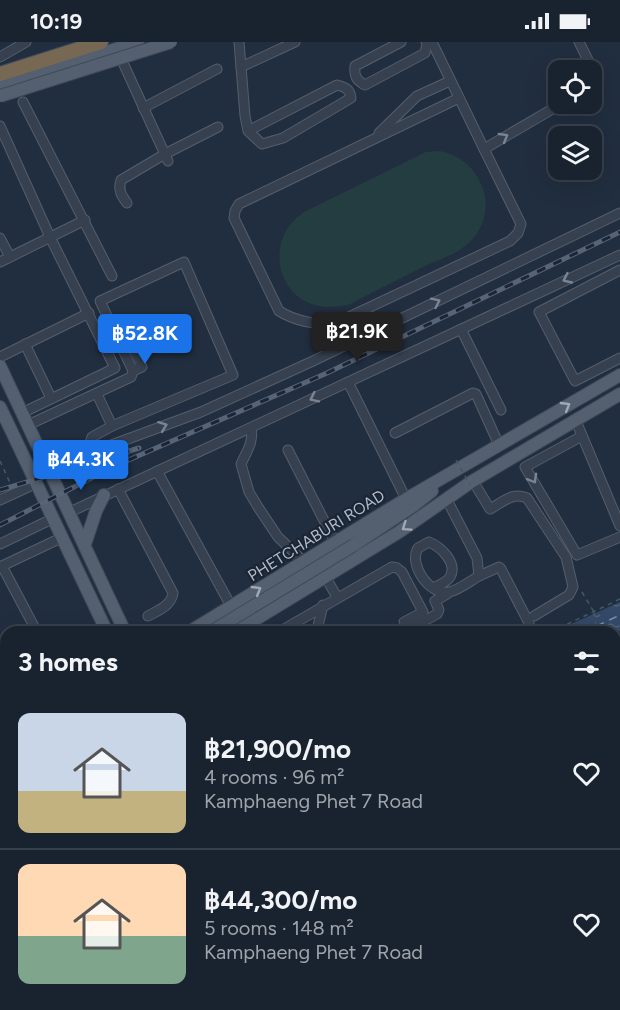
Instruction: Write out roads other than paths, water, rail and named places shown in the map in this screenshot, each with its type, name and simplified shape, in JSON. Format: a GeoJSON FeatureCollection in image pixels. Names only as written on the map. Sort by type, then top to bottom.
{"type":"FeatureCollection","features":[{"type":"Feature","properties":{"kind":"highway"},"geometry":{"type":"LineString","coordinates":[[0,74],[101,42]]}},
{"type":"Feature","properties":{"kind":"main road"},"geometry":{"type":"LineString","coordinates":[[0,86],[138,42]]}},
{"type":"Feature","properties":{"kind":"main road"},"geometry":{"type":"LineString","coordinates":[[0,96],[171,42]]}},
{"type":"Feature","properties":{"kind":"main road"},"geometry":{"type":"LineString","coordinates":[[0,366],[124,626]]}},
{"type":"Feature","properties":{"kind":"main road","name":"PHETCHABURI ROAD"},"geometry":{"type":"LineString","coordinates":[[221,626],[354,545],[458,463],[499,445],[620,375]]}},
{"type":"Feature","properties":{"kind":"main road","name":"PHETCHABURI ROAD"},"geometry":{"type":"LineString","coordinates":[[245,626],[399,532],[471,482],[620,394]]}},
{"type":"Feature","properties":{"kind":"main road"},"geometry":{"type":"LineString","coordinates":[[0,407],[104,626]]}},
{"type":"Feature","properties":{"kind":"main road","name":"PHETCHABURI ROAD"},"geometry":{"type":"LineString","coordinates":[[199,626],[335,542],[410,502],[471,482]]}},
{"type":"Feature","properties":{"kind":"main road"},"geometry":{"type":"LineString","coordinates":[[85,544],[104,495]]}},
{"type":"Feature","properties":{"kind":"main road"},"geometry":{"type":"LineString","coordinates":[[229,626],[225,621],[225,612],[230,607]]}},
{"type":"Feature","properties":{"kind":"street"},"geometry":{"type":"LineString","coordinates":[[0,57],[26,42]]}},
{"type":"Feature","properties":{"kind":"street"},"geometry":{"type":"LineString","coordinates":[[239,42],[244,116],[248,131],[261,144],[283,138],[351,98],[350,92],[345,87],[337,85],[248,131]]}},
{"type":"Feature","properties":{"kind":"street"},"geometry":{"type":"LineString","coordinates":[[241,67],[295,42]]}},
{"type":"Feature","properties":{"kind":"street"},"geometry":{"type":"LineString","coordinates":[[401,42],[355,66],[354,74],[358,81],[365,85],[424,53],[426,42]]}},
{"type":"Feature","properties":{"kind":"street"},"geometry":{"type":"LineString","coordinates":[[432,42],[521,224],[518,233],[510,242],[334,324],[320,325],[288,316],[279,311],[234,218],[239,204],[459,98]]}},
{"type":"Feature","properties":{"kind":"street"},"geometry":{"type":"LineString","coordinates":[[579,42],[588,60]]}},
{"type":"Feature","properties":{"kind":"street"},"geometry":{"type":"LineString","coordinates":[[117,49],[166,158]]}},
{"type":"Feature","properties":{"kind":"street"},"geometry":{"type":"LineString","coordinates":[[143,108],[217,69]]}},
{"type":"Feature","properties":{"kind":"street"},"geometry":{"type":"LineString","coordinates":[[373,139],[417,96],[450,81]]}},
{"type":"Feature","properties":{"kind":"street"},"geometry":{"type":"LineString","coordinates":[[23,102],[112,276]]}},
{"type":"Feature","properties":{"kind":"street"},"geometry":{"type":"LineString","coordinates":[[484,149],[548,112]]}},
{"type":"Feature","properties":{"kind":"street"},"geometry":{"type":"LineString","coordinates":[[0,126],[50,237],[116,368],[22,413]]}},
{"type":"Feature","properties":{"kind":"street"},"geometry":{"type":"LineString","coordinates":[[126,202],[120,195],[119,187],[122,180],[166,158],[218,127]]}},
{"type":"Feature","properties":{"kind":"street"},"geometry":{"type":"LineString","coordinates":[[49,468],[201,412],[303,366],[620,213]]}},
{"type":"Feature","properties":{"kind":"street"},"geometry":{"type":"LineString","coordinates":[[0,262],[85,220]]}},
{"type":"Feature","properties":{"kind":"street"},"geometry":{"type":"LineString","coordinates":[[0,238],[10,257]]}},
{"type":"Feature","properties":{"kind":"street"},"geometry":{"type":"LineString","coordinates":[[70,512],[620,255]]}},
{"type":"Feature","properties":{"kind":"street"},"geometry":{"type":"LineString","coordinates":[[28,425],[131,377],[133,371],[100,301],[184,262],[233,375],[112,426],[92,437],[90,441],[94,452]]}},
{"type":"Feature","properties":{"kind":"street"},"geometry":{"type":"LineString","coordinates":[[539,312],[620,270]]}},
{"type":"Feature","properties":{"kind":"street"},"geometry":{"type":"LineString","coordinates":[[531,296],[575,381],[620,358]]}},
{"type":"Feature","properties":{"kind":"street"},"geometry":{"type":"LineString","coordinates":[[0,357],[89,313]]}},
{"type":"Feature","properties":{"kind":"street"},"geometry":{"type":"LineString","coordinates":[[461,329],[501,410]]}},
{"type":"Feature","properties":{"kind":"street"},"geometry":{"type":"LineString","coordinates":[[25,344],[51,398]]}},
{"type":"Feature","properties":{"kind":"street"},"geometry":{"type":"LineString","coordinates":[[580,380],[587,394]]}},
{"type":"Feature","properties":{"kind":"street"},"geometry":{"type":"LineString","coordinates":[[348,382],[410,502]]}},
{"type":"Feature","properties":{"kind":"street"},"geometry":{"type":"LineString","coordinates":[[394,434],[473,393],[476,394],[499,445]]}},
{"type":"Feature","properties":{"kind":"street"},"geometry":{"type":"LineString","coordinates":[[97,394],[112,426]]}},
{"type":"Feature","properties":{"kind":"street"},"geometry":{"type":"LineString","coordinates":[[576,421],[620,526]]}},
{"type":"Feature","properties":{"kind":"street"},"geometry":{"type":"LineString","coordinates":[[251,428],[253,437],[241,465],[249,492],[278,537],[303,562]]}},
{"type":"Feature","properties":{"kind":"street"},"geometry":{"type":"LineString","coordinates":[[582,436],[525,467],[577,555],[620,537]]}},
{"type":"Feature","properties":{"kind":"street"},"geometry":{"type":"LineString","coordinates":[[288,450],[335,542]]}},
{"type":"Feature","properties":{"kind":"street"},"geometry":{"type":"LineString","coordinates":[[157,471],[230,607]]}},
{"type":"Feature","properties":{"kind":"street"},"geometry":{"type":"LineString","coordinates":[[471,482],[490,509],[513,495],[527,498],[566,557],[572,591],[569,596],[534,616]]}},
{"type":"Feature","properties":{"kind":"street"},"geometry":{"type":"LineString","coordinates":[[0,500],[37,483]]}},
{"type":"Feature","properties":{"kind":"street"},"geometry":{"type":"LineString","coordinates":[[118,489],[173,592],[168,604],[148,616]]}},
{"type":"Feature","properties":{"kind":"street"},"geometry":{"type":"LineString","coordinates":[[446,498],[477,558],[479,576]]}},
{"type":"Feature","properties":{"kind":"street"},"geometry":{"type":"LineString","coordinates":[[0,544],[54,518]]}},
{"type":"Feature","properties":{"kind":"street"},"geometry":{"type":"LineString","coordinates":[[34,626],[2,566],[63,537]]}},
{"type":"Feature","properties":{"kind":"street"},"geometry":{"type":"LineString","coordinates":[[433,588],[448,580],[451,575],[451,565],[438,546],[429,542],[418,548],[415,556],[422,577],[433,588],[439,592],[451,592]]}},
{"type":"Feature","properties":{"kind":"street"},"geometry":{"type":"LineString","coordinates":[[289,626],[392,567],[402,572],[423,612],[404,622]]}},
{"type":"Feature","properties":{"kind":"street"},"geometry":{"type":"LineString","coordinates":[[413,626],[437,614],[439,610],[435,601],[499,567],[530,626]]}},
{"type":"Feature","properties":{"kind":"street"},"geometry":{"type":"LineString","coordinates":[[326,578],[337,597]]}},
{"type":"Feature","properties":{"kind":"street"},"geometry":{"type":"LineString","coordinates":[[318,626],[323,605]]}},
{"type":"Feature","properties":{"kind":"water"},"geometry":{"type":"Polygon","coordinates":[[[620,602],[620,626],[567,626],[620,602]]]}},
{"type":"Feature","properties":{"kind":"tunnel"},"geometry":{"type":"LineString","coordinates":[[398,626],[404,622]]}},
{"type":"Feature","properties":{"kind":"railway"},"geometry":{"type":"LineString","coordinates":[[0,525],[115,466],[327,373],[620,232]]}},
{"type":"Feature","properties":{"kind":"railway"},"geometry":{"type":"LineString","coordinates":[[0,490],[139,448]]}}]}
